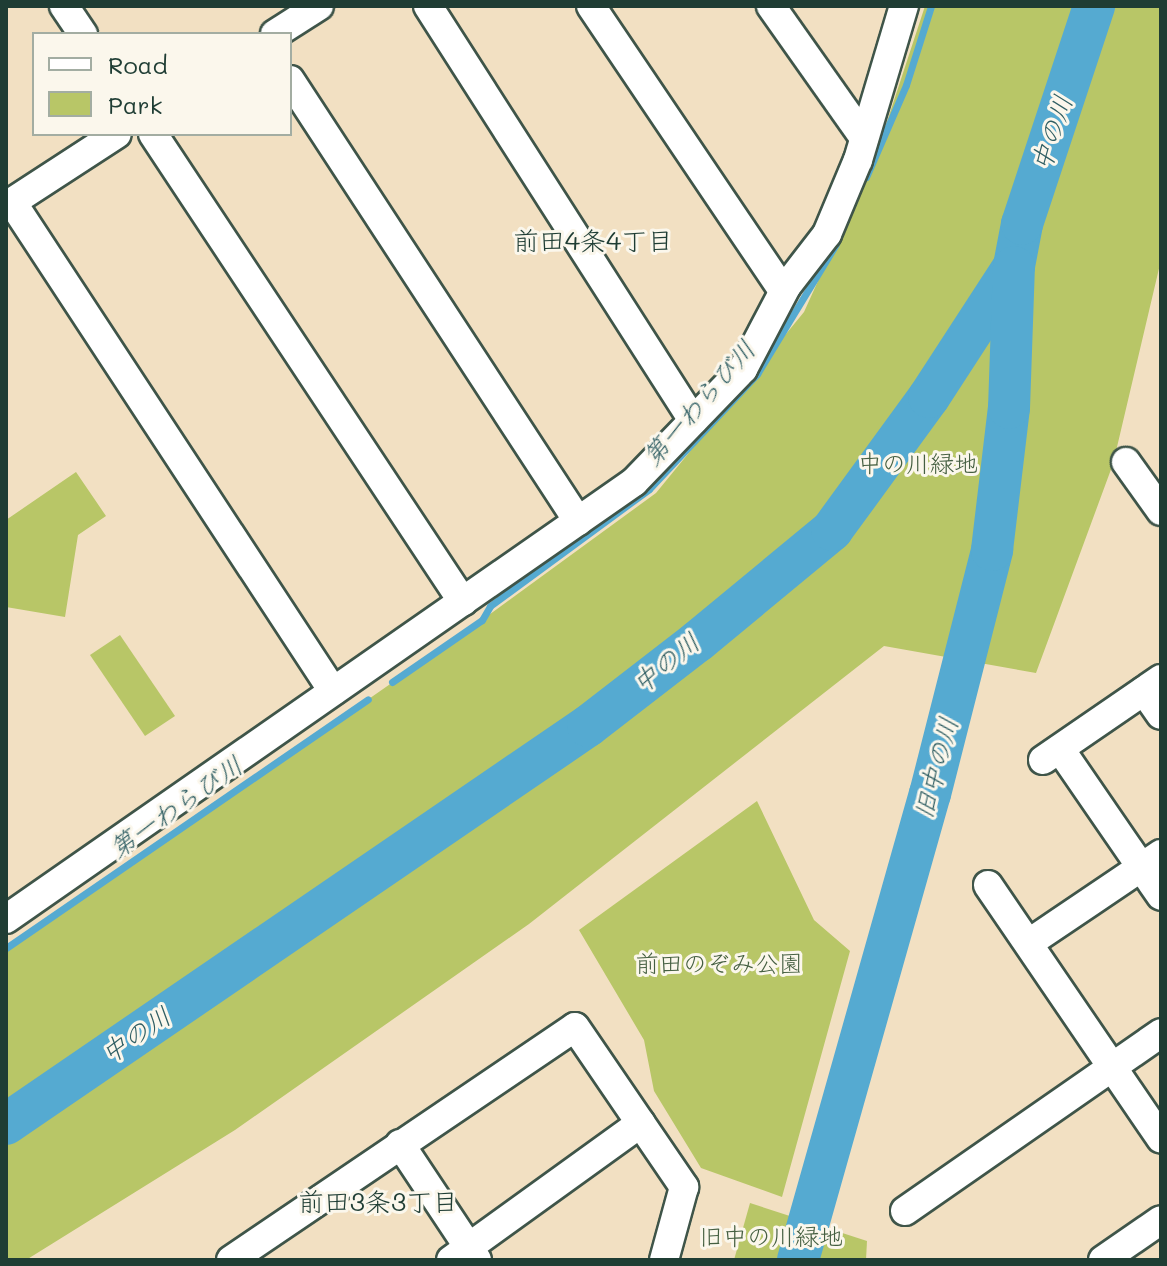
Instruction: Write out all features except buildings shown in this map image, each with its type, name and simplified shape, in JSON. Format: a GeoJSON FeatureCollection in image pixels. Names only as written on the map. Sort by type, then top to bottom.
{"type":"FeatureCollection","features":[{"type":"Feature","properties":{"kind":"street"},"geometry":{"type":"LineString","coordinates":[[64,6],[82,32]]}},
{"type":"Feature","properties":{"kind":"street"},"geometry":{"type":"LineString","coordinates":[[278,32],[319,6]]}},
{"type":"Feature","properties":{"kind":"street"},"geometry":{"type":"LineString","coordinates":[[428,6],[693,421]]}},
{"type":"Feature","properties":{"kind":"street"},"geometry":{"type":"LineString","coordinates":[[591,6],[783,291]]}},
{"type":"Feature","properties":{"kind":"street"},"geometry":{"type":"LineString","coordinates":[[771,6],[864,138]]}},
{"type":"Feature","properties":{"kind":"street"},"geometry":{"type":"LineString","coordinates":[[6,919],[634,482],[743,369],[783,291],[827,234],[864,138],[904,6]]}},
{"type":"Feature","properties":{"kind":"street"},"geometry":{"type":"LineString","coordinates":[[292,83],[578,521]]}},
{"type":"Feature","properties":{"kind":"street"},"geometry":{"type":"LineString","coordinates":[[114,136],[9,204],[333,691]]}},
{"type":"Feature","properties":{"kind":"street"},"geometry":{"type":"LineString","coordinates":[[154,136],[463,602]]}},
{"type":"Feature","properties":{"kind":"street"},"geometry":{"type":"LineString","coordinates":[[1126,462],[1160,505]]}},
{"type":"Feature","properties":{"kind":"street"},"geometry":{"type":"LineString","coordinates":[[1161,715],[1153,685],[1052,754],[1151,861],[1161,896]]}},
{"type":"Feature","properties":{"kind":"street"},"geometry":{"type":"LineString","coordinates":[[1029,943],[1151,861]]}},
{"type":"Feature","properties":{"kind":"street"},"geometry":{"type":"LineString","coordinates":[[988,885],[1161,1139]]}},
{"type":"Feature","properties":{"kind":"street"},"geometry":{"type":"LineString","coordinates":[[231,1260],[575,1027],[684,1187],[664,1260]]}},
{"type":"Feature","properties":{"kind":"street"},"geometry":{"type":"LineString","coordinates":[[905,1211],[1161,1033]]}},
{"type":"Feature","properties":{"kind":"street"},"geometry":{"type":"LineString","coordinates":[[400,1144],[466,1256],[641,1123]]}},
{"type":"Feature","properties":{"kind":"street"},"geometry":{"type":"LineString","coordinates":[[1103,1260],[1161,1220]]}},
{"type":"Feature","properties":{"kind":"green space","name":"中の川緑地"},"geometry":{"type":"Polygon","coordinates":[[[925,6],[1161,6],[1161,260],[1113,464],[1036,673],[884,646],[529,924],[235,1130],[26,1260],[6,1260],[6,952],[482,620],[656,493],[804,312],[879,146],[925,6]]]}},
{"type":"Feature","properties":{"kind":"green space"},"geometry":{"type":"Polygon","coordinates":[[[76,472],[106,516],[78,535],[65,617],[6,607],[6,520],[76,472]]]}},
{"type":"Feature","properties":{"kind":"green space"},"geometry":{"type":"Polygon","coordinates":[[[120,635],[175,716],[145,736],[90,655],[120,635]]]}},
{"type":"Feature","properties":{"kind":"green space","name":"前田のぞみ公園"},"geometry":{"type":"Polygon","coordinates":[[[757,801],[814,920],[850,951],[782,1197],[701,1168],[654,1091],[644,1040],[579,930],[757,801]]]}},
{"type":"Feature","properties":{"kind":"green space","name":"旧中の川緑地"},"geometry":{"type":"Polygon","coordinates":[[[750,1203],[867,1241],[866,1260],[734,1260],[750,1203]]]}},
{"type":"Feature","properties":{"kind":"waterway","name":"第一わらび川"},"geometry":{"type":"LineString","coordinates":[[866,177],[906,85],[931,6]]}},
{"type":"Feature","properties":{"kind":"waterway","name":"中の川"},"geometry":{"type":"LineString","coordinates":[[6,1124],[588,726],[698,641],[832,530],[929,397],[1014,266],[1022,224],[1094,6]]}},
{"type":"Feature","properties":{"kind":"waterway","name":"第一わらび川"},"geometry":{"type":"LineString","coordinates":[[392,682],[482,620],[490,606],[649,489],[757,374],[836,244]]}},
{"type":"Feature","properties":{"kind":"waterway","name":"旧中の川"},"geometry":{"type":"LineString","coordinates":[[798,1260],[930,794],[992,550],[1009,408],[1014,267]]}},
{"type":"Feature","properties":{"kind":"waterway","name":"第一わらび川"},"geometry":{"type":"LineString","coordinates":[[6,948],[368,699]]}},
{"type":"Feature","properties":{"kind":"district","name":"前田4条4丁目"},"geometry":{"type":"Point","coordinates":[593,241]}},
{"type":"Feature","properties":{"kind":"district","name":"前田3条3丁目"},"geometry":{"type":"Point","coordinates":[378,1202]}}]}
